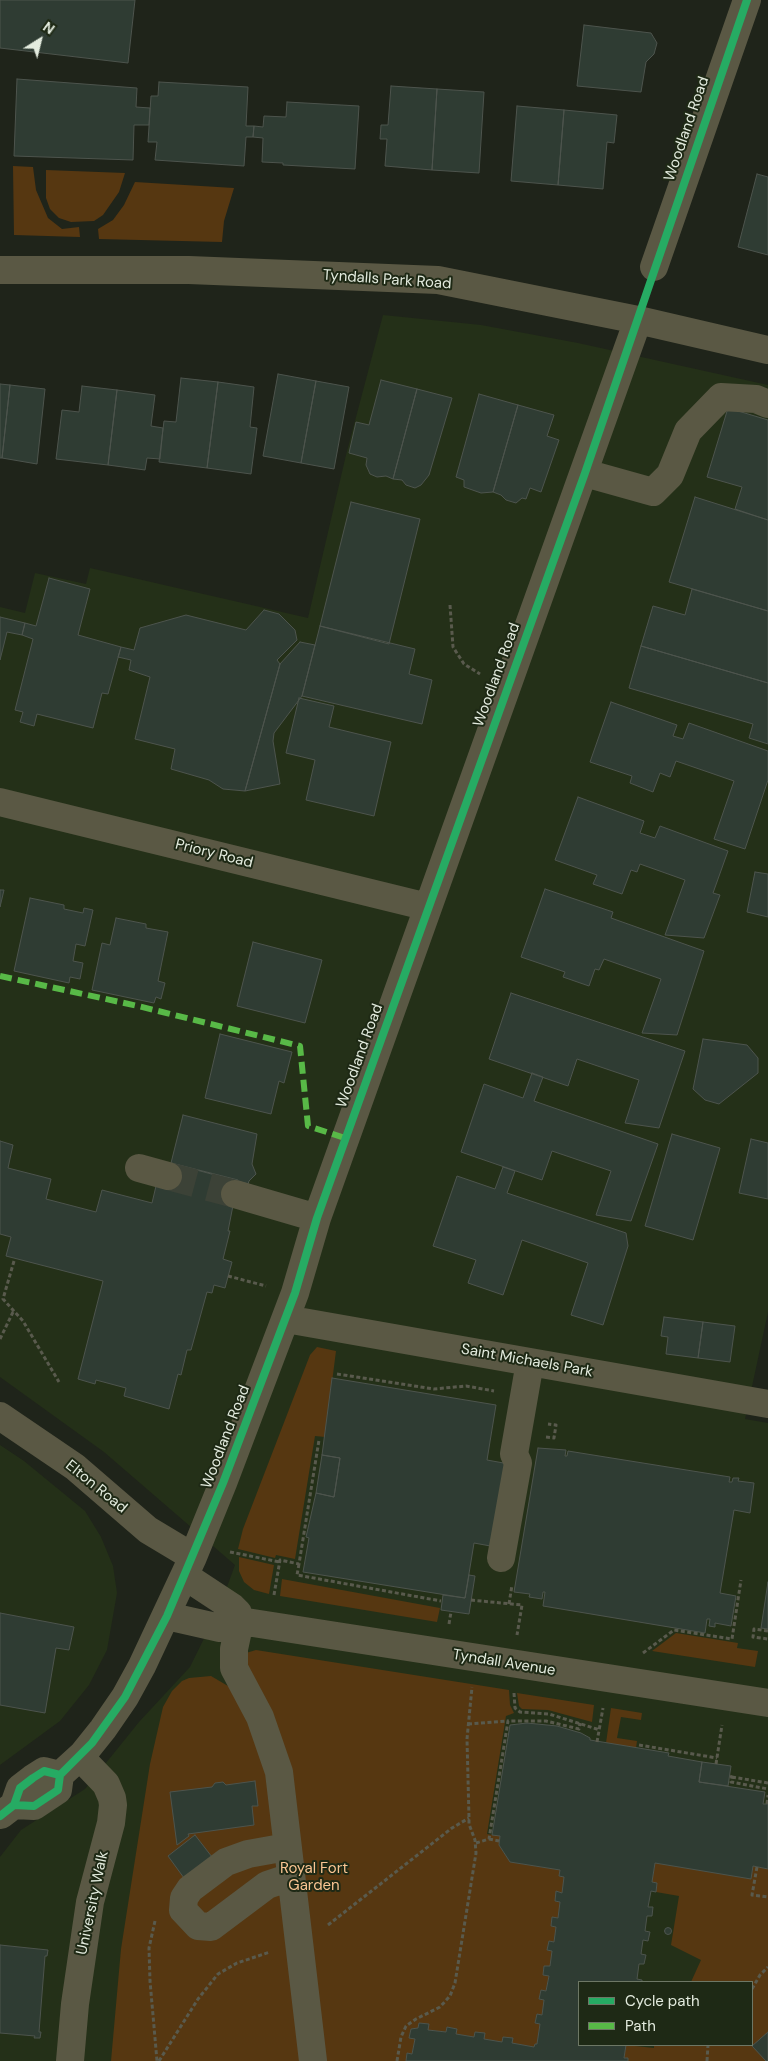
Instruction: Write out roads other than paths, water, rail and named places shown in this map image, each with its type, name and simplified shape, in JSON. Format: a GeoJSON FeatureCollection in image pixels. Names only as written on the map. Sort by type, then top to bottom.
{"type":"FeatureCollection","features":[{"type":"Feature","properties":{"kind":"street","name":"Woodland Road"},"geometry":{"type":"LineString","coordinates":[[654,267],[747,0]]}},
{"type":"Feature","properties":{"kind":"street","name":"Tyndalls Park Road"},"geometry":{"type":"LineString","coordinates":[[0,270],[189,270],[438,280],[638,320],[768,350]]}},
{"type":"Feature","properties":{"kind":"street","name":"Woodland Road"},"geometry":{"type":"LineString","coordinates":[[7,1811],[34,1806],[58,1790],[60,1775],[80,1757],[104,1729],[125,1697],[167,1616],[189,1567],[224,1483],[286,1319],[317,1218],[508,687],[513,651],[585,473],[638,320]]}},
{"type":"Feature","properties":{"kind":"street"},"geometry":{"type":"LineString","coordinates":[[585,473],[653,492],[670,475],[688,431],[721,397],[756,399],[768,404]]}},
{"type":"Feature","properties":{"kind":"street","name":"Priory Road"},"geometry":{"type":"LineString","coordinates":[[0,802],[428,907]]}},
{"type":"Feature","properties":{"kind":"street"},"geometry":{"type":"LineString","coordinates":[[139,1168],[168,1176]]}},
{"type":"Feature","properties":{"kind":"street"},"geometry":{"type":"LineString","coordinates":[[235,1194],[317,1218]]}},
{"type":"Feature","properties":{"kind":"street","name":"Saint Michaels Park"},"geometry":{"type":"LineString","coordinates":[[286,1319],[768,1404]]}},
{"type":"Feature","properties":{"kind":"street"},"geometry":{"type":"LineString","coordinates":[[501,1558],[518,1463],[514,1454],[530,1362]]}},
{"type":"Feature","properties":{"kind":"street","name":"Elton Road"},"geometry":{"type":"LineString","coordinates":[[0,1416],[75,1467],[189,1567]]}},
{"type":"Feature","properties":{"kind":"street"},"geometry":{"type":"LineString","coordinates":[[189,1567],[238,1613],[240,1621],[234,1649],[234,1668],[260,1717],[275,1758],[282,1788],[287,1847],[313,2061]]}},
{"type":"Feature","properties":{"kind":"street","name":"Tyndall Avenue"},"geometry":{"type":"LineString","coordinates":[[167,1616],[220,1628],[234,1626],[240,1621],[768,1703]]}},
{"type":"Feature","properties":{"kind":"street","name":"University Walk"},"geometry":{"type":"LineString","coordinates":[[70,2061],[75,2004],[90,1902],[111,1824],[113,1805],[106,1784],[80,1757]]}},
{"type":"Feature","properties":{"kind":"street"},"geometry":{"type":"LineString","coordinates":[[287,1847],[236,1858],[219,1867],[190,1889],[184,1898],[184,1910],[194,1924],[207,1928],[221,1921],[266,1885],[291,1877]]}},
{"type":"Feature","properties":{"kind":"tunnel"},"geometry":{"type":"LineString","coordinates":[[168,1176],[235,1194]]}},
{"type":"Feature","properties":{"kind":"park label","name":"Royal Fort Garden"},"geometry":{"type":"Point","coordinates":[314,1878]}}]}
